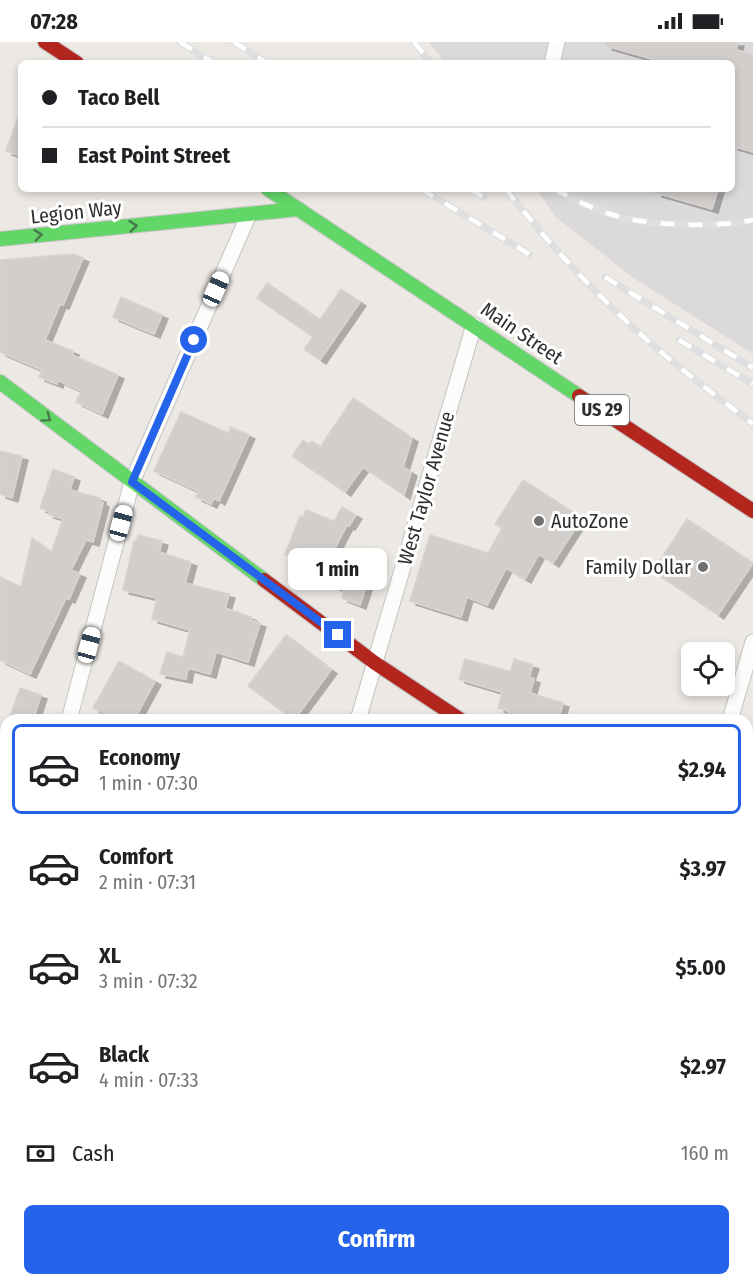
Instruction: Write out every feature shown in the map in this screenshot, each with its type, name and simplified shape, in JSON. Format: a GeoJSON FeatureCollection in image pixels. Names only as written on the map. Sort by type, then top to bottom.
{"type":"FeatureCollection","features":[{"type":"Feature","properties":{"kind":"main road"},"geometry":{"type":"LineString","coordinates":[[45,42],[72,60]]}},
{"type":"Feature","properties":{"kind":"main road","name":"Main Street"},"geometry":{"type":"LineString","coordinates":[[272,192],[753,511]]}},
{"type":"Feature","properties":{"kind":"main road","name":"Legion Way"},"geometry":{"type":"LineString","coordinates":[[0,239],[298,209]]}},
{"type":"Feature","properties":{"kind":"main road"},"geometry":{"type":"LineString","coordinates":[[0,382],[375,663],[452,714]]}},
{"type":"Feature","properties":{"kind":"street"},"geometry":{"type":"LineString","coordinates":[[553,60],[557,42]]}},
{"type":"Feature","properties":{"kind":"street"},"geometry":{"type":"LineString","coordinates":[[71,714],[132,482],[249,214]]}},
{"type":"Feature","properties":{"kind":"street","name":"West Taylor Avenue"},"geometry":{"type":"LineString","coordinates":[[360,714],[474,325]]}},
{"type":"Feature","properties":{"kind":"street"},"geometry":{"type":"LineString","coordinates":[[732,714],[753,642]]}},
{"type":"Feature","properties":{"kind":"shaded area"},"geometry":{"type":"Polygon","coordinates":[[[429,42],[753,42],[753,354],[632,277],[556,217],[538,192],[735,192],[735,60],[443,60],[429,42]]]}},
{"type":"Feature","properties":{"kind":"building"},"geometry":{"type":"Polygon","coordinates":[[[606,42],[738,42],[736,50],[753,54],[753,152],[735,147],[735,60],[655,60],[606,46],[606,42]]]}},
{"type":"Feature","properties":{"kind":"building"},"geometry":{"type":"Polygon","coordinates":[[[18,118],[18,155],[6,151],[18,118]]]}},
{"type":"Feature","properties":{"kind":"building"},"geometry":{"type":"Polygon","coordinates":[[[656,192],[717,192],[712,209],[656,192]]]}},
{"type":"Feature","properties":{"kind":"building"},"geometry":{"type":"Polygon","coordinates":[[[73,254],[83,258],[45,340],[73,351],[72,355],[118,375],[102,414],[76,402],[81,391],[58,380],[57,384],[39,377],[42,370],[0,352],[0,260],[73,254]]]}},
{"type":"Feature","properties":{"kind":"building"},"geometry":{"type":"Polygon","coordinates":[[[267,283],[320,320],[341,289],[360,302],[320,360],[304,349],[313,337],[257,298],[267,283]]]}},
{"type":"Feature","properties":{"kind":"building"},"geometry":{"type":"Polygon","coordinates":[[[121,297],[162,315],[154,334],[113,317],[121,297]]]}},
{"type":"Feature","properties":{"kind":"building"},"geometry":{"type":"Polygon","coordinates":[[[353,398],[412,438],[403,467],[411,472],[404,495],[363,467],[345,492],[292,456],[303,440],[309,444],[312,441],[320,447],[353,398]]]}},
{"type":"Feature","properties":{"kind":"building"},"geometry":{"type":"Polygon","coordinates":[[[181,412],[228,433],[231,427],[249,435],[219,501],[214,498],[211,504],[196,497],[198,491],[154,471],[181,412]]]}},
{"type":"Feature","properties":{"kind":"building"},"geometry":{"type":"Polygon","coordinates":[[[0,451],[22,456],[12,498],[0,494],[0,451]]]}},
{"type":"Feature","properties":{"kind":"building"},"geometry":{"type":"Polygon","coordinates":[[[53,469],[74,477],[70,490],[100,498],[103,503],[93,542],[86,540],[71,570],[80,574],[30,674],[0,660],[0,577],[21,587],[32,538],[51,553],[63,519],[48,514],[50,512],[40,508],[53,469]]]}},
{"type":"Feature","properties":{"kind":"building"},"geometry":{"type":"Polygon","coordinates":[[[523,480],[582,518],[553,563],[539,554],[525,579],[506,568],[487,605],[467,597],[461,617],[410,601],[430,535],[488,553],[502,528],[495,524],[523,480]]]}},
{"type":"Feature","properties":{"kind":"building"},"geometry":{"type":"Polygon","coordinates":[[[342,507],[356,515],[349,526],[347,525],[335,548],[374,562],[360,605],[342,598],[344,590],[322,581],[324,578],[312,572],[314,565],[285,554],[300,516],[303,517],[306,510],[334,521],[342,507]]]}},
{"type":"Feature","properties":{"kind":"building","name":"Family Dollar"},"geometry":{"type":"Polygon","coordinates":[[[687,519],[753,563],[718,615],[653,571],[687,519]]]}},
{"type":"Feature","properties":{"kind":"building"},"geometry":{"type":"Polygon","coordinates":[[[138,535],[162,541],[159,552],[191,562],[185,583],[229,594],[225,608],[251,617],[250,620],[260,623],[248,662],[216,652],[210,674],[188,668],[186,679],[160,674],[167,652],[183,657],[190,630],[152,619],[157,598],[123,590],[134,541],[136,542],[138,535]]]}},
{"type":"Feature","properties":{"kind":"building"},"geometry":{"type":"Polygon","coordinates":[[[286,635],[331,670],[298,714],[286,714],[248,686],[286,635]]]}},
{"type":"Feature","properties":{"kind":"building"},"geometry":{"type":"Polygon","coordinates":[[[465,659],[511,671],[514,659],[533,665],[529,677],[534,679],[530,693],[563,703],[560,714],[509,714],[508,711],[498,708],[502,692],[459,679],[465,659]]]}},
{"type":"Feature","properties":{"kind":"building"},"geometry":{"type":"Polygon","coordinates":[[[119,661],[155,681],[137,714],[106,714],[93,708],[119,661]]]}},
{"type":"Feature","properties":{"kind":"building"},"geometry":{"type":"Polygon","coordinates":[[[20,688],[41,695],[35,714],[11,714],[20,688]]]}},
{"type":"Feature","properties":{"kind":"railway"},"geometry":{"type":"LineString","coordinates":[[180,42],[209,60]]}},
{"type":"Feature","properties":{"kind":"railway"},"geometry":{"type":"LineString","coordinates":[[234,42],[262,60]]}},
{"type":"Feature","properties":{"kind":"railway"},"geometry":{"type":"LineString","coordinates":[[414,42],[429,60]]}},
{"type":"Feature","properties":{"kind":"railway"},"geometry":{"type":"LineString","coordinates":[[426,192],[529,254]]}},
{"type":"Feature","properties":{"kind":"railway"},"geometry":{"type":"LineString","coordinates":[[475,192],[484,197]]}},
{"type":"Feature","properties":{"kind":"railway"},"geometry":{"type":"LineString","coordinates":[[508,192],[558,252],[635,329],[753,424]]}},
{"type":"Feature","properties":{"kind":"railway"},"geometry":{"type":"LineString","coordinates":[[561,192],[603,212],[642,221],[701,225],[753,220]]}},
{"type":"Feature","properties":{"kind":"railway"},"geometry":{"type":"LineString","coordinates":[[605,277],[753,368]]}},
{"type":"Feature","properties":{"kind":"railway"},"geometry":{"type":"LineString","coordinates":[[679,340],[753,384]]}},
{"type":"Feature","properties":{"kind":"traffic: fast"},"geometry":{"type":"LineString","coordinates":[[273,192],[579,396]]}},
{"type":"Feature","properties":{"kind":"traffic: fast"},"geometry":{"type":"LineString","coordinates":[[0,239],[298,209]]}},
{"type":"Feature","properties":{"kind":"traffic: fast"},"geometry":{"type":"LineString","coordinates":[[0,382],[264,580]]}},
{"type":"Feature","properties":{"kind":"traffic: jam"},"geometry":{"type":"LineString","coordinates":[[45,42],[72,60]]}},
{"type":"Feature","properties":{"kind":"traffic: jam"},"geometry":{"type":"LineString","coordinates":[[579,396],[753,511]]}},
{"type":"Feature","properties":{"kind":"traffic: jam"},"geometry":{"type":"LineString","coordinates":[[264,580],[375,663],[452,714]]}},
{"type":"Feature","properties":{"kind":"place","name":"AutoZone"},"geometry":{"type":"Point","coordinates":[539,521]}},
{"type":"Feature","properties":{"kind":"place","name":"Family Dollar"},"geometry":{"type":"Point","coordinates":[703,567]}},
{"type":"Feature","properties":{"kind":"route"},"geometry":{"type":"LineString","coordinates":[[194,340],[132,482],[338,635]]}}]}
